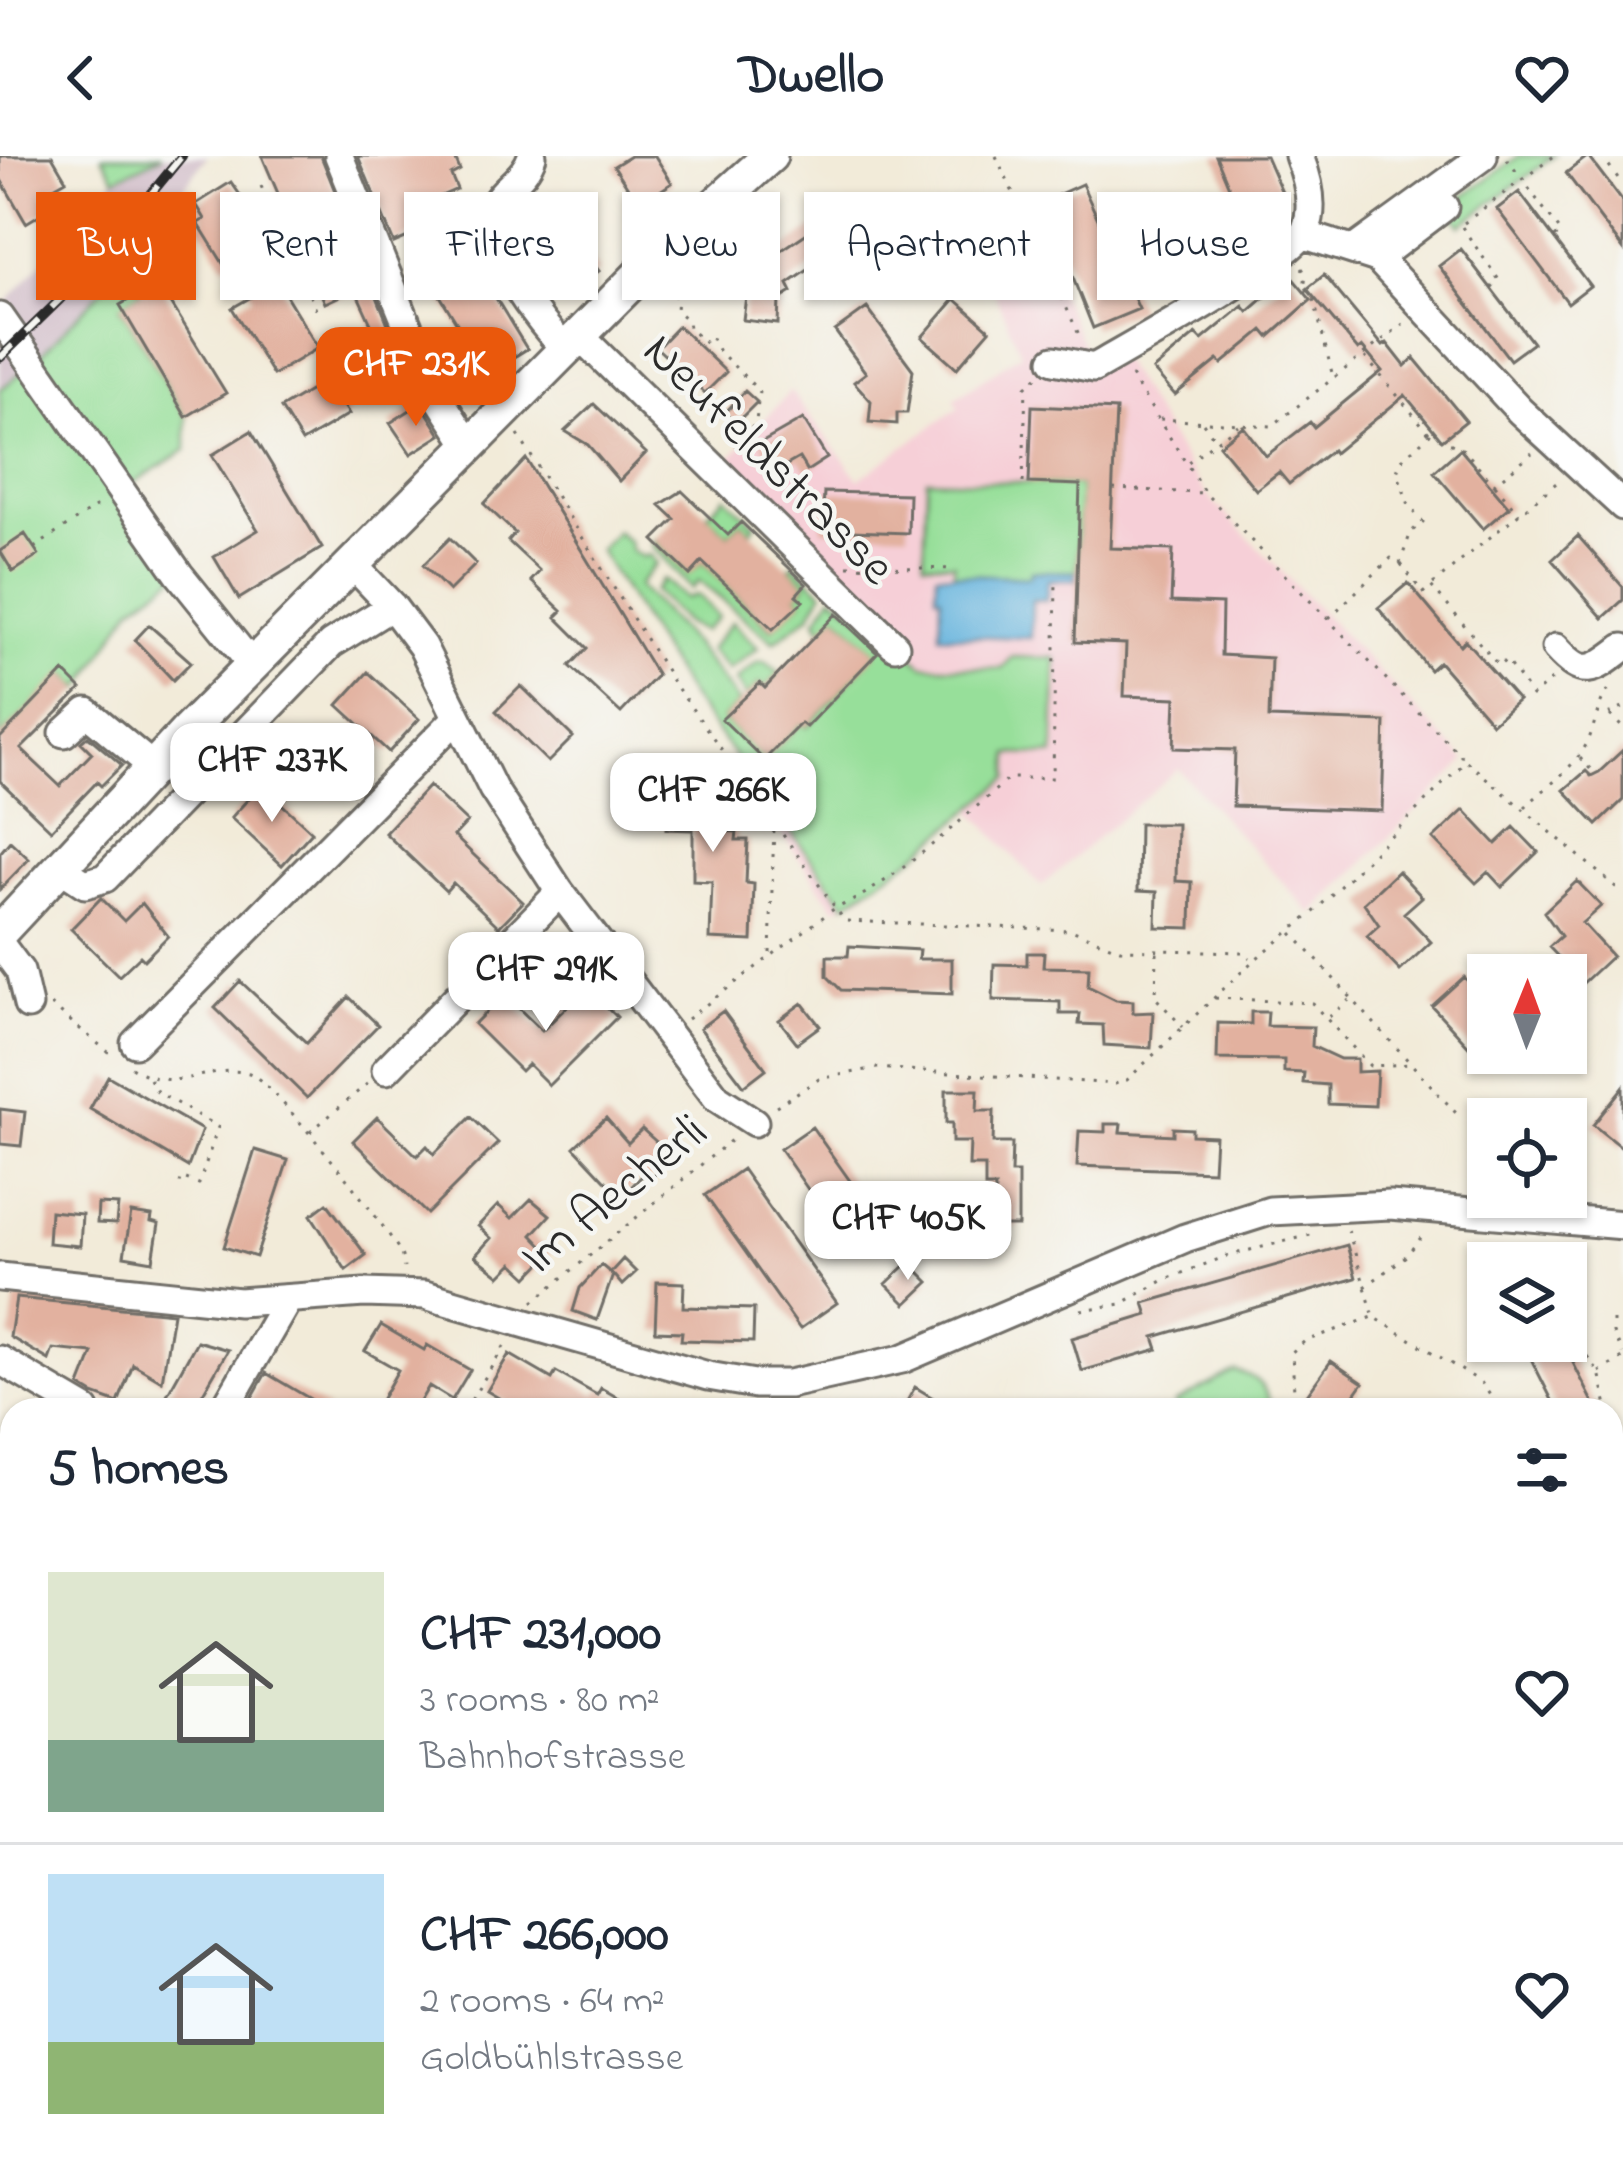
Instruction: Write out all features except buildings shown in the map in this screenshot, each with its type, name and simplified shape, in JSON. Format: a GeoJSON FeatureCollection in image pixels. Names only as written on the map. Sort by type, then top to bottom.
{"type":"FeatureCollection","features":[{"type":"Feature","properties":{"kind":"main road"},"geometry":{"type":"LineString","coordinates":[[0,932],[153,767],[573,342],[727,191],[770,156]]}},
{"type":"Feature","properties":{"kind":"street"},"geometry":{"type":"LineString","coordinates":[[339,156],[434,389],[471,448]]}},
{"type":"Feature","properties":{"kind":"street","name":"Neufeldstrasse"},"geometry":{"type":"LineString","coordinates":[[532,156],[524,173],[493,208],[491,241],[549,332],[573,342],[715,469],[895,646]]}},
{"type":"Feature","properties":{"kind":"street"},"geometry":{"type":"LineString","coordinates":[[1299,156],[1311,210],[1299,247]]}},
{"type":"Feature","properties":{"kind":"street"},"geometry":{"type":"LineString","coordinates":[[1366,254],[1483,156]]}},
{"type":"Feature","properties":{"kind":"street"},"geometry":{"type":"LineString","coordinates":[[1054,360],[1105,361],[1299,247],[1366,254],[1444,207]]}},
{"type":"Feature","properties":{"kind":"street"},"geometry":{"type":"LineString","coordinates":[[1366,254],[1520,411],[1623,506]]}},
{"type":"Feature","properties":{"kind":"street"},"geometry":{"type":"LineString","coordinates":[[0,317],[179,574],[253,666]]}},
{"type":"Feature","properties":{"kind":"street"},"geometry":{"type":"LineString","coordinates":[[352,565],[392,606],[434,666],[493,789],[560,892],[717,1098],[754,1121]]}},
{"type":"Feature","properties":{"kind":"street"},"geometry":{"type":"LineString","coordinates":[[59,867],[85,884],[105,878],[331,644],[392,606]]}},
{"type":"Feature","properties":{"kind":"street"},"geometry":{"type":"LineString","coordinates":[[1556,648],[1571,665],[1585,669],[1599,667],[1623,648]]}},
{"type":"Feature","properties":{"kind":"street"},"geometry":{"type":"LineString","coordinates":[[64,733],[87,712],[153,767]]}},
{"type":"Feature","properties":{"kind":"street"},"geometry":{"type":"LineString","coordinates":[[135,1042],[456,719]]}},
{"type":"Feature","properties":{"kind":"street"},"geometry":{"type":"LineString","coordinates":[[386,1070],[560,892]]}},
{"type":"Feature","properties":{"kind":"street"},"geometry":{"type":"LineString","coordinates":[[0,944],[15,961],[26,996]]}},
{"type":"Feature","properties":{"kind":"street"},"geometry":{"type":"LineString","coordinates":[[0,1276],[238,1302],[403,1293],[449,1299],[708,1376],[753,1397],[789,1384],[888,1363],[1185,1238],[1270,1211],[1390,1205],[1585,1233],[1623,1225]]}},
{"type":"Feature","properties":{"kind":"street"},"geometry":{"type":"LineString","coordinates":[[231,1398],[287,1300]]}},
{"type":"Feature","properties":{"kind":"street"},"geometry":{"type":"LineString","coordinates":[[0,1360],[65,1398]]}},
{"type":"Feature","properties":{"kind":"path"},"geometry":{"type":"LineString","coordinates":[[996,156],[1105,361],[1158,419],[1205,493],[1466,761],[1623,893]]}},
{"type":"Feature","properties":{"kind":"path"},"geometry":{"type":"LineString","coordinates":[[1504,156],[1561,232],[1554,238]]}},
{"type":"Feature","properties":{"kind":"path"},"geometry":{"type":"LineString","coordinates":[[1491,288],[1498,280],[1461,225],[1554,156]]}},
{"type":"Feature","properties":{"kind":"path"},"geometry":{"type":"LineString","coordinates":[[1602,156],[1623,186],[1616,193]]}},
{"type":"Feature","properties":{"kind":"path"},"geometry":{"type":"LineString","coordinates":[[261,186],[318,314]]}},
{"type":"Feature","properties":{"kind":"path"},"geometry":{"type":"LineString","coordinates":[[1299,247],[1306,274],[1304,288],[1314,300],[1334,378]]}},
{"type":"Feature","properties":{"kind":"path"},"geometry":{"type":"LineString","coordinates":[[677,300],[676,310],[689,328],[704,342],[711,336],[718,350],[759,391],[756,423],[715,469]]}},
{"type":"Feature","properties":{"kind":"path"},"geometry":{"type":"LineString","coordinates":[[1158,419],[1273,426],[1412,316]]}},
{"type":"Feature","properties":{"kind":"path"},"geometry":{"type":"LineString","coordinates":[[1363,355],[1430,434],[1464,450],[1519,514]]}},
{"type":"Feature","properties":{"kind":"path"},"geometry":{"type":"LineString","coordinates":[[1023,483],[1026,387],[1054,360]]}},
{"type":"Feature","properties":{"kind":"path"},"geometry":{"type":"LineString","coordinates":[[504,413],[673,682],[845,921],[1078,930],[1120,949],[1243,952],[1253,961]]}},
{"type":"Feature","properties":{"kind":"path"},"geometry":{"type":"LineString","coordinates":[[1202,421],[1216,441]]}},
{"type":"Feature","properties":{"kind":"path"},"geometry":{"type":"LineString","coordinates":[[1186,463],[1239,424]]}},
{"type":"Feature","properties":{"kind":"path"},"geometry":{"type":"LineString","coordinates":[[1400,563],[1411,532],[1423,521],[1408,506],[1396,471],[1403,458],[1430,434]]}},
{"type":"Feature","properties":{"kind":"path"},"geometry":{"type":"LineString","coordinates":[[1494,484],[1532,452]]}},
{"type":"Feature","properties":{"kind":"path"},"geometry":{"type":"LineString","coordinates":[[1328,620],[1391,558],[1423,593],[1561,479]]}},
{"type":"Feature","properties":{"kind":"path"},"geometry":{"type":"LineString","coordinates":[[1113,489],[1205,493]]}},
{"type":"Feature","properties":{"kind":"path"},"geometry":{"type":"LineString","coordinates":[[34,548],[121,490]]}},
{"type":"Feature","properties":{"kind":"path"},"geometry":{"type":"LineString","coordinates":[[812,566],[954,569]]}},
{"type":"Feature","properties":{"kind":"path"},"geometry":{"type":"LineString","coordinates":[[670,1032],[835,908],[877,884],[1010,778],[1053,778],[1056,580]]}},
{"type":"Feature","properties":{"kind":"path"},"geometry":{"type":"LineString","coordinates":[[1431,586],[1499,666],[1506,661],[1532,695],[1556,677]]}},
{"type":"Feature","properties":{"kind":"path"},"geometry":{"type":"LineString","coordinates":[[1524,808],[1579,756],[1603,695],[1617,681]]}},
{"type":"Feature","properties":{"kind":"path"},"geometry":{"type":"LineString","coordinates":[[1597,713],[1623,708]]}},
{"type":"Feature","properties":{"kind":"path"},"geometry":{"type":"LineString","coordinates":[[1609,714],[1623,728]]}},
{"type":"Feature","properties":{"kind":"path"},"geometry":{"type":"LineString","coordinates":[[1579,756],[1594,773]]}},
{"type":"Feature","properties":{"kind":"path","name":"Im Aecherli"},"geometry":{"type":"LineString","coordinates":[[472,1398],[530,1305],[754,1121],[810,1083],[861,1069],[1120,1083],[1131,1078],[1466,761]]}},
{"type":"Feature","properties":{"kind":"path"},"geometry":{"type":"LineString","coordinates":[[770,955],[774,823]]}},
{"type":"Feature","properties":{"kind":"path"},"geometry":{"type":"LineString","coordinates":[[1290,932],[1456,1112]]}},
{"type":"Feature","properties":{"kind":"path"},"geometry":{"type":"LineString","coordinates":[[1157,950],[1156,998],[1183,1027]]}},
{"type":"Feature","properties":{"kind":"path"},"geometry":{"type":"LineString","coordinates":[[26,996],[149,1079],[158,1092],[218,1127],[199,1184],[181,1177],[180,1185]]}},
{"type":"Feature","properties":{"kind":"path"},"geometry":{"type":"LineString","coordinates":[[1213,998],[1312,1004],[1370,1066],[1412,1064]]}},
{"type":"Feature","properties":{"kind":"path"},"geometry":{"type":"LineString","coordinates":[[1328,1018],[1352,998]]}},
{"type":"Feature","properties":{"kind":"path"},"geometry":{"type":"LineString","coordinates":[[308,1133],[386,1070]]}},
{"type":"Feature","properties":{"kind":"path"},"geometry":{"type":"LineString","coordinates":[[149,1079],[241,1072],[267,1084],[400,1251],[403,1293]]}},
{"type":"Feature","properties":{"kind":"path"},"geometry":{"type":"LineString","coordinates":[[1346,1223],[1374,1317],[1481,1382],[1492,1398]]}},
{"type":"Feature","properties":{"kind":"path"},"geometry":{"type":"LineString","coordinates":[[1365,1287],[1406,1256],[1433,1224]]}},
{"type":"Feature","properties":{"kind":"path"},"geometry":{"type":"LineString","coordinates":[[1048,1298],[1062,1307],[1088,1311],[1121,1304],[1166,1279],[1328,1229]]}},
{"type":"Feature","properties":{"kind":"path"},"geometry":{"type":"LineString","coordinates":[[1292,1398],[1292,1352],[1305,1341],[1374,1317]]}},
{"type":"Feature","properties":{"kind":"path"},"geometry":{"type":"LineString","coordinates":[[1599,1372],[1623,1356],[1612,1333],[1613,1320]]}},
{"type":"Feature","properties":{"kind":"path"},"geometry":{"type":"LineString","coordinates":[[1587,1356],[1599,1372],[1606,1398]]}},
{"type":"Feature","properties":{"kind":"shaded area"},"geometry":{"type":"Polygon","coordinates":[[[102,156],[207,156],[181,192],[103,192],[115,178],[102,156]]]}},
{"type":"Feature","properties":{"kind":"shaded area"},"geometry":{"type":"Polygon","coordinates":[[[36,269],[36,300],[93,300],[45,353],[0,391],[0,310],[36,269]]]}},
{"type":"Feature","properties":{"kind":"shaded area"},"geometry":{"type":"Polygon","coordinates":[[[998,300],[1062,300],[1093,367],[1117,354],[1205,493],[1466,761],[1312,914],[1178,769],[1041,886],[972,811],[860,897],[835,908],[751,791],[893,692],[899,643],[718,472],[790,391],[859,479],[959,407],[954,399],[1021,353],[998,300]]]}},
{"type":"Feature","properties":{"kind":"green space"},"geometry":{"type":"Polygon","coordinates":[[[102,156],[162,156],[115,178],[102,156]]]}},
{"type":"Feature","properties":{"kind":"green space"},"geometry":{"type":"Polygon","coordinates":[[[1519,156],[1554,156],[1461,225],[1448,208],[1519,156]]]}},
{"type":"Feature","properties":{"kind":"green space"},"geometry":{"type":"Polygon","coordinates":[[[92,300],[129,300],[120,306],[186,417],[186,450],[122,490],[179,574],[132,607],[81,689],[65,673],[0,738],[0,390],[34,362],[92,300]]]}},
{"type":"Feature","properties":{"kind":"green space"},"geometry":{"type":"Polygon","coordinates":[[[927,479],[1080,485],[1077,572],[1032,571],[1031,577],[954,574],[954,563],[924,562],[927,479]]]}},
{"type":"Feature","properties":{"kind":"green space"},"geometry":{"type":"Polygon","coordinates":[[[725,496],[755,524],[751,531],[741,522],[728,535],[707,515],[725,496]]]}},
{"type":"Feature","properties":{"kind":"green space"},"geometry":{"type":"Polygon","coordinates":[[[616,531],[631,550],[642,557],[650,555],[656,563],[638,586],[694,645],[739,703],[722,719],[764,759],[801,723],[807,727],[876,653],[837,614],[822,629],[817,619],[833,595],[923,665],[1002,669],[1012,657],[1056,658],[1054,755],[1010,754],[1009,778],[911,859],[845,904],[689,695],[599,550],[616,531]]]}},
{"type":"Feature","properties":{"kind":"green space"},"geometry":{"type":"Polygon","coordinates":[[[654,540],[689,574],[702,562],[772,629],[802,601],[796,595],[806,584],[789,568],[794,564],[823,592],[810,615],[774,642],[699,581],[691,589],[651,544],[654,540]]]}},
{"type":"Feature","properties":{"kind":"green space"},"geometry":{"type":"Polygon","coordinates":[[[663,579],[685,598],[697,595],[718,617],[703,631],[686,624],[654,591],[663,579]]]}},
{"type":"Feature","properties":{"kind":"green space"},"geometry":{"type":"Polygon","coordinates":[[[732,622],[758,648],[728,670],[709,650],[732,622]]]}},
{"type":"Feature","properties":{"kind":"green space"},"geometry":{"type":"Polygon","coordinates":[[[758,662],[780,673],[765,688],[760,683],[746,697],[736,680],[758,662]]]}},
{"type":"Feature","properties":{"kind":"green space"},"geometry":{"type":"Polygon","coordinates":[[[1235,1371],[1260,1384],[1268,1398],[1184,1398],[1235,1371]]]}},
{"type":"Feature","properties":{"kind":"water"},"geometry":{"type":"Polygon","coordinates":[[[1031,571],[1077,572],[1076,580],[1048,580],[1046,600],[1032,600],[1031,638],[940,635],[937,573],[1030,577],[1031,571]]]}},
{"type":"Feature","properties":{"kind":"railway"},"geometry":{"type":"LineString","coordinates":[[0,358],[83,277],[182,156]]}}]}
